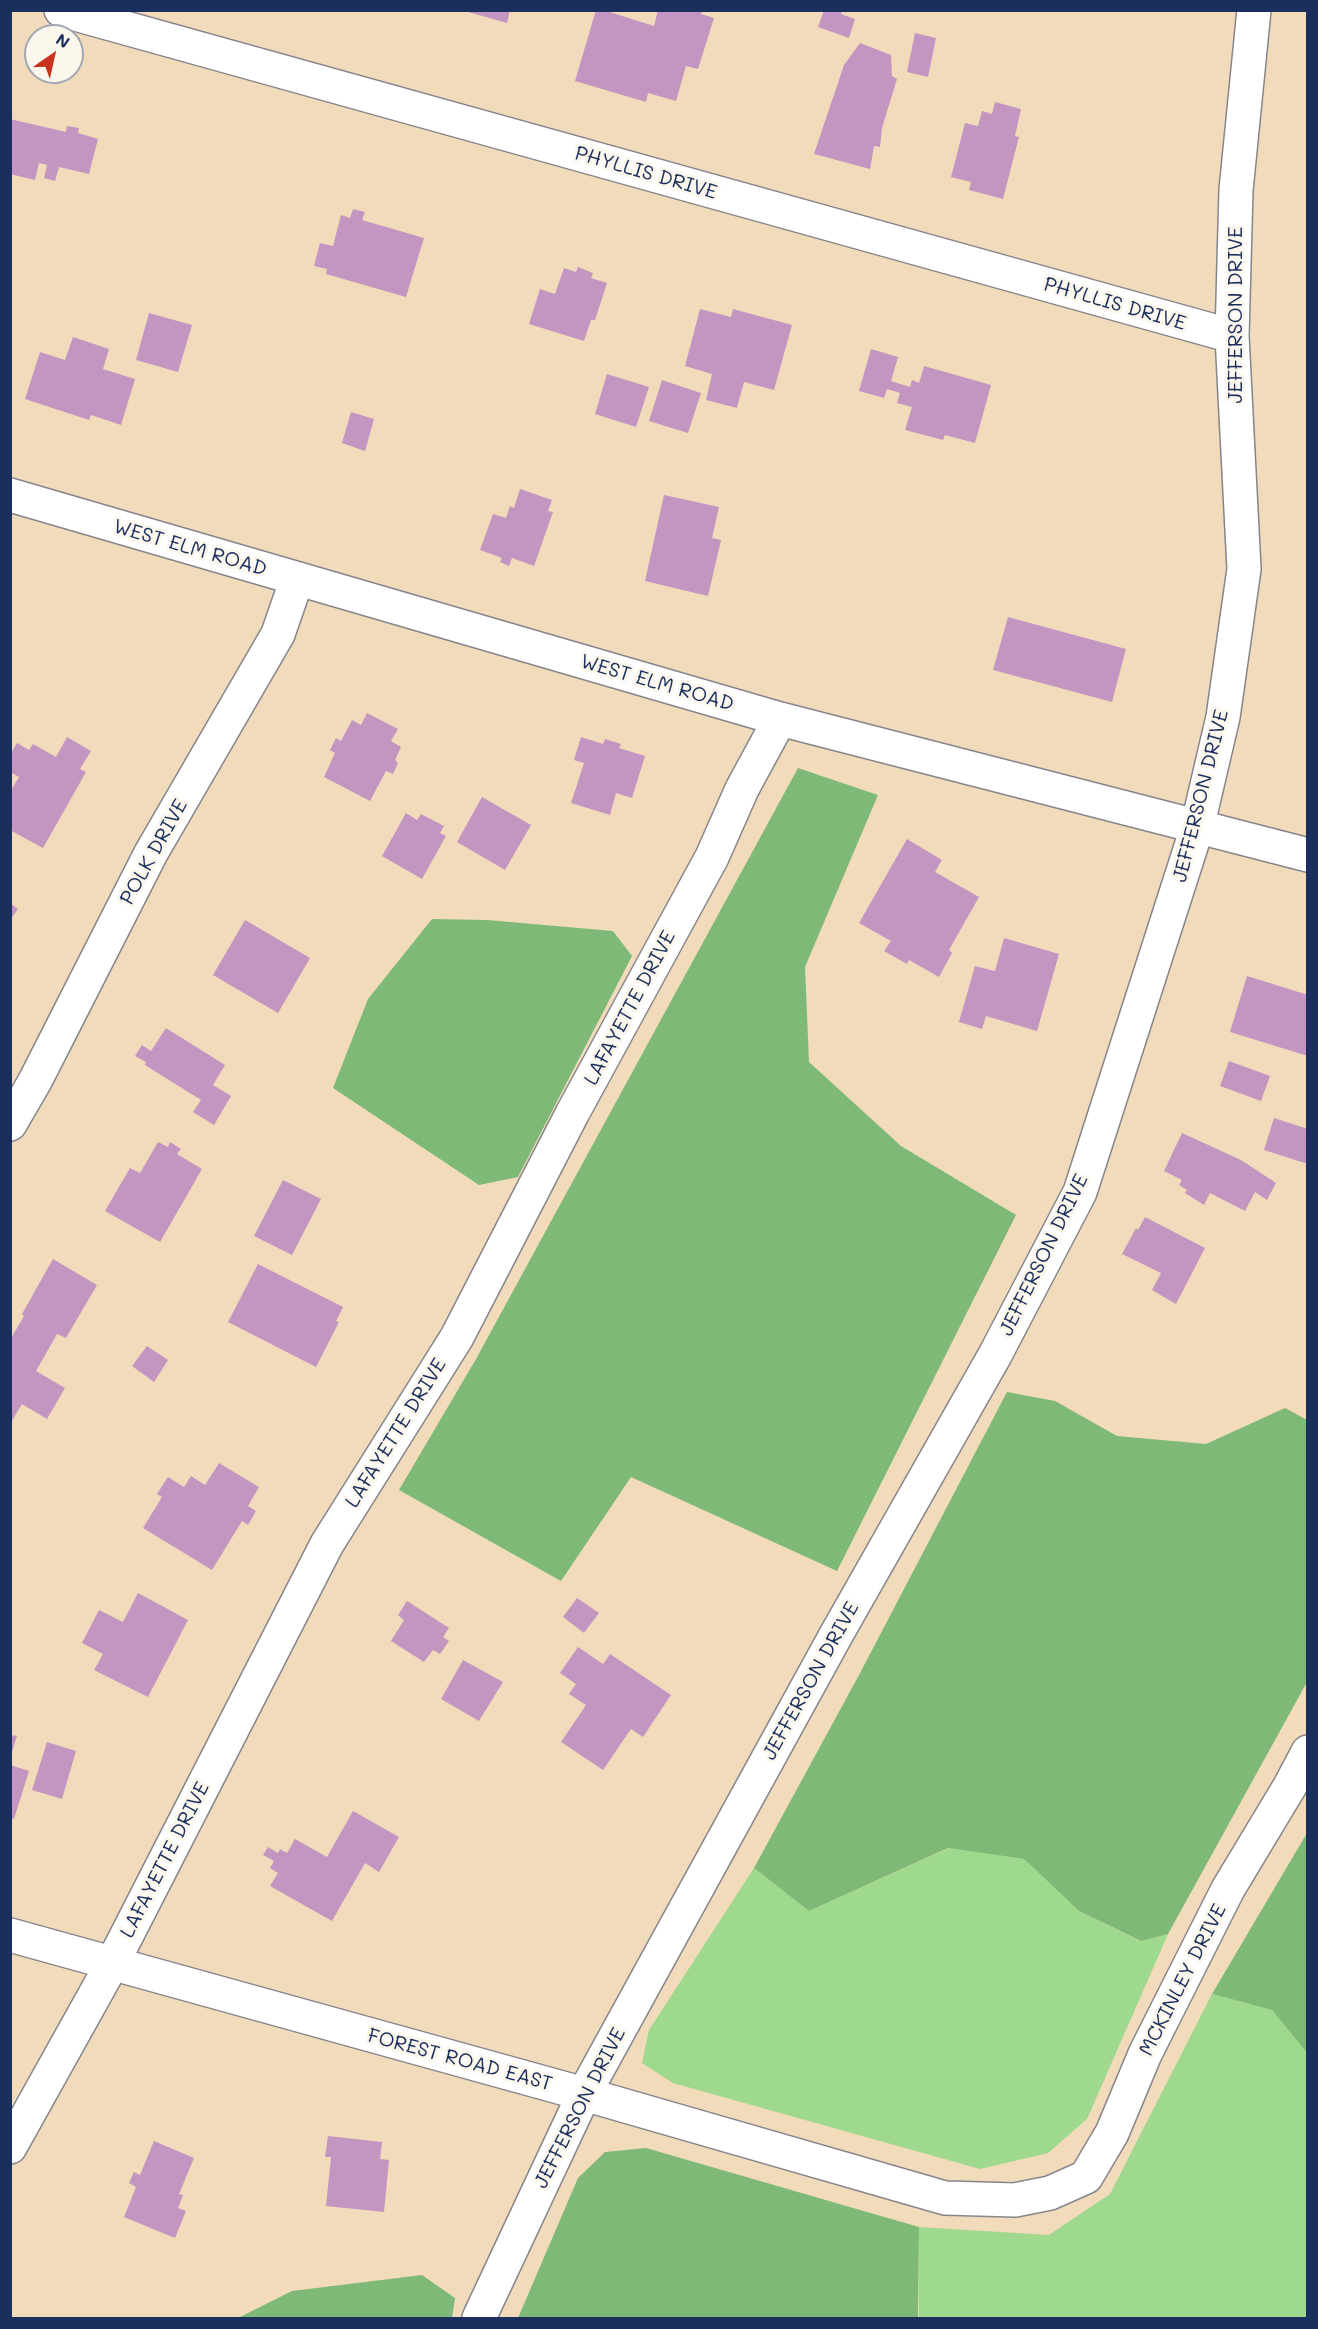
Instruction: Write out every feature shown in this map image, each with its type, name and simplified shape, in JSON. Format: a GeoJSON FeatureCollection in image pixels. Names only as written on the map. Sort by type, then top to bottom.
{"type":"FeatureCollection","features":[{"type":"Feature","properties":{"kind":"street","name":"PHYLLIS DRIVE"},"geometry":{"type":"LineString","coordinates":[[61,10],[1232,336]]}},
{"type":"Feature","properties":{"kind":"street","name":"JEFFERSON DRIVE"},"geometry":{"type":"LineString","coordinates":[[479,2319],[584,2094],[830,1646],[994,1354],[1080,1192],[1197,828],[1223,717],[1244,569],[1232,336],[1236,190],[1254,10]]}},
{"type":"Feature","properties":{"kind":"street","name":"WEST ELM ROAD"},"geometry":{"type":"LineString","coordinates":[[10,495],[780,719],[1308,855]]}},
{"type":"Feature","properties":{"kind":"street","name":"POLK DRIVE"},"geometry":{"type":"LineString","coordinates":[[10,1125],[35,1081],[151,853],[278,634],[297,579]]}},
{"type":"Feature","properties":{"kind":"street","name":"LAFAYETTE DRIVE"},"geometry":{"type":"LineString","coordinates":[[10,2147],[112,1964],[327,1544],[457,1337],[572,1114],[712,856],[742,789],[780,719]]}},
{"type":"Feature","properties":{"kind":"street","name":"MCKINLEY DRIVE"},"geometry":{"type":"LineString","coordinates":[[1050,2193],[1086,2177],[1112,2133],[1145,2054],[1223,1900],[1308,1752]]}},
{"type":"Feature","properties":{"kind":"street","name":"FOREST ROAD EAST"},"geometry":{"type":"LineString","coordinates":[[10,1935],[584,2094],[945,2198],[1015,2200],[1050,2193]]}},
{"type":"Feature","properties":{"kind":"green space"},"geometry":{"type":"Polygon","coordinates":[[[798,768],[878,795],[805,967],[809,1062],[901,1146],[1016,1215],[837,1571],[631,1477],[561,1581],[399,1490],[476,1359],[798,768]]]}},
{"type":"Feature","properties":{"kind":"green space"},"geometry":{"type":"Polygon","coordinates":[[[432,919],[487,920],[613,931],[632,956],[518,1177],[479,1185],[333,1088],[368,999],[432,919]]]}},
{"type":"Feature","properties":{"kind":"green space"},"geometry":{"type":"Polygon","coordinates":[[[1007,1392],[1055,1401],[1117,1436],[1206,1444],[1285,1408],[1307,1420],[1307,1682],[1168,1934],[1141,1941],[1079,1911],[1024,1859],[948,1848],[809,1911],[754,1868],[859,1675],[1007,1392]]]}},
{"type":"Feature","properties":{"kind":"green space"},"geometry":{"type":"Polygon","coordinates":[[[1307,1833],[1307,2053],[1272,2010],[1212,1994],[1307,1833]]]}},
{"type":"Feature","properties":{"kind":"green space"},"geometry":{"type":"Polygon","coordinates":[[[949,1848],[1024,1859],[1079,1911],[1140,1941],[1168,1934],[1087,2119],[1048,2153],[980,2169],[673,2083],[642,2063],[649,2030],[754,1868],[809,1911],[949,1848]]]}},
{"type":"Feature","properties":{"kind":"green space"},"geometry":{"type":"Polygon","coordinates":[[[1212,1994],[1272,2010],[1307,2053],[1307,2318],[919,2318],[919,2227],[1049,2235],[1110,2194],[1212,1994]]]}},
{"type":"Feature","properties":{"kind":"green space"},"geometry":{"type":"Polygon","coordinates":[[[646,2148],[919,2227],[918,2318],[518,2318],[578,2178],[605,2152],[646,2148]]]}},
{"type":"Feature","properties":{"kind":"green space"},"geometry":{"type":"Polygon","coordinates":[[[422,2275],[455,2298],[452,2318],[238,2318],[292,2291],[422,2275]]]}},
{"type":"Feature","properties":{"kind":"building"},"geometry":{"type":"Polygon","coordinates":[[[461,10],[510,10],[507,23],[461,10]]]}},
{"type":"Feature","properties":{"kind":"building"},"geometry":{"type":"Polygon","coordinates":[[[596,10],[603,10],[654,26],[658,10],[702,10],[701,14],[714,18],[698,69],[686,66],[676,101],[648,93],[646,102],[575,81],[596,10]]]}},
{"type":"Feature","properties":{"kind":"building"},"geometry":{"type":"Polygon","coordinates":[[[824,10],[842,10],[841,14],[855,19],[849,38],[818,27],[824,10]]]}},
{"type":"Feature","properties":{"kind":"building"},"geometry":{"type":"Polygon","coordinates":[[[915,33],[936,38],[928,77],[907,72],[915,33]]]}},
{"type":"Feature","properties":{"kind":"building"},"geometry":{"type":"Polygon","coordinates":[[[860,43],[891,55],[892,76],[897,79],[882,128],[880,147],[874,146],[870,169],[814,154],[844,65],[860,43]]]}},
{"type":"Feature","properties":{"kind":"building"},"geometry":{"type":"Polygon","coordinates":[[[995,102],[1021,109],[1015,136],[1019,137],[1003,199],[969,190],[971,182],[951,177],[965,123],[978,126],[982,111],[992,114],[995,102]]]}},
{"type":"Feature","properties":{"kind":"building"},"geometry":{"type":"Polygon","coordinates":[[[10,119],[66,132],[67,126],[79,128],[78,133],[98,139],[89,174],[59,167],[55,181],[44,178],[47,165],[39,163],[35,180],[10,174],[10,119]]]}},
{"type":"Feature","properties":{"kind":"building"},"geometry":{"type":"Polygon","coordinates":[[[353,209],[365,212],[362,220],[424,238],[406,297],[326,274],[327,269],[314,266],[320,243],[333,246],[341,215],[350,218],[353,209]]]}},
{"type":"Feature","properties":{"kind":"building"},"geometry":{"type":"Polygon","coordinates":[[[578,267],[593,273],[591,278],[607,283],[595,320],[591,320],[584,341],[529,324],[540,289],[555,294],[564,268],[576,272],[578,267]]]}},
{"type":"Feature","properties":{"kind":"building"},"geometry":{"type":"Polygon","coordinates":[[[700,309],[731,317],[733,309],[792,325],[774,390],[744,382],[737,408],[706,400],[712,374],[685,366],[700,309]]]}},
{"type":"Feature","properties":{"kind":"building"},"geometry":{"type":"Polygon","coordinates":[[[149,313],[192,325],[178,372],[136,360],[149,313]]]}},
{"type":"Feature","properties":{"kind":"building"},"geometry":{"type":"Polygon","coordinates":[[[73,337],[109,349],[103,369],[135,379],[121,425],[91,415],[89,420],[25,399],[40,352],[65,360],[73,337]]]}},
{"type":"Feature","properties":{"kind":"building"},"geometry":{"type":"Polygon","coordinates":[[[871,349],[898,357],[891,381],[910,387],[912,380],[919,383],[924,366],[991,385],[975,443],[945,435],[943,440],[905,430],[912,407],[897,403],[900,393],[887,389],[884,398],[859,391],[871,349]]]}},
{"type":"Feature","properties":{"kind":"building"},"geometry":{"type":"Polygon","coordinates":[[[607,374],[649,387],[636,427],[595,414],[607,374]]]}},
{"type":"Feature","properties":{"kind":"building"},"geometry":{"type":"Polygon","coordinates":[[[662,380],[701,393],[688,433],[649,421],[662,380]]]}},
{"type":"Feature","properties":{"kind":"building"},"geometry":{"type":"Polygon","coordinates":[[[351,412],[374,419],[365,451],[342,443],[351,412]]]}},
{"type":"Feature","properties":{"kind":"building"},"geometry":{"type":"Polygon","coordinates":[[[520,489],[552,500],[548,511],[553,512],[534,566],[512,558],[509,566],[500,562],[502,558],[480,550],[493,514],[506,518],[510,506],[514,508],[520,489]]]}},
{"type":"Feature","properties":{"kind":"building"},"geometry":{"type":"Polygon","coordinates":[[[664,495],[719,507],[712,538],[721,540],[708,596],[645,581],[664,495]]]}},
{"type":"Feature","properties":{"kind":"building"},"geometry":{"type":"Polygon","coordinates":[[[1008,617],[1126,649],[1112,702],[993,670],[1008,617]]]}},
{"type":"Feature","properties":{"kind":"building"},"geometry":{"type":"Polygon","coordinates":[[[367,713],[398,729],[391,741],[401,747],[395,760],[398,763],[393,774],[386,771],[370,801],[324,777],[335,753],[330,750],[336,738],[341,741],[352,720],[361,725],[367,713]]]}},
{"type":"Feature","properties":{"kind":"building"},"geometry":{"type":"Polygon","coordinates":[[[67,737],[91,751],[80,769],[86,772],[43,848],[10,830],[10,792],[19,777],[10,772],[10,755],[17,743],[29,750],[33,744],[56,757],[67,737]]]}},
{"type":"Feature","properties":{"kind":"building"},"geometry":{"type":"Polygon","coordinates":[[[581,737],[603,744],[605,739],[621,744],[619,748],[645,756],[632,798],[616,793],[610,815],[571,803],[584,763],[574,760],[581,737]]]}},
{"type":"Feature","properties":{"kind":"building"},"geometry":{"type":"Polygon","coordinates":[[[482,797],[531,825],[505,870],[457,842],[482,797]]]}},
{"type":"Feature","properties":{"kind":"building"},"geometry":{"type":"Polygon","coordinates":[[[406,813],[417,820],[421,814],[444,826],[440,833],[446,836],[422,879],[382,856],[406,813]]]}},
{"type":"Feature","properties":{"kind":"building"},"geometry":{"type":"Polygon","coordinates":[[[907,839],[942,860],[935,872],[979,897],[949,950],[952,953],[939,977],[909,960],[907,964],[884,951],[891,941],[859,923],[907,839]]]}},
{"type":"Feature","properties":{"kind":"building"},"geometry":{"type":"Polygon","coordinates":[[[10,903],[18,909],[10,920],[10,903]]]}},
{"type":"Feature","properties":{"kind":"building"},"geometry":{"type":"Polygon","coordinates":[[[245,920],[310,958],[278,1013],[213,975],[245,920]]]}},
{"type":"Feature","properties":{"kind":"building"},"geometry":{"type":"Polygon","coordinates":[[[1004,938],[1059,954],[1037,1031],[986,1016],[982,1029],[959,1022],[975,966],[995,971],[1004,938]]]}},
{"type":"Feature","properties":{"kind":"building"},"geometry":{"type":"Polygon","coordinates":[[[1247,976],[1308,995],[1308,1056],[1230,1032],[1247,976]]]}},
{"type":"Feature","properties":{"kind":"building"},"geometry":{"type":"Polygon","coordinates":[[[166,1028],[225,1065],[213,1085],[231,1096],[214,1125],[193,1112],[201,1100],[145,1065],[146,1062],[135,1056],[142,1045],[151,1051],[166,1028]]]}},
{"type":"Feature","properties":{"kind":"building"},"geometry":{"type":"Polygon","coordinates":[[[1229,1061],[1270,1076],[1261,1101],[1220,1086],[1229,1061]]]}},
{"type":"Feature","properties":{"kind":"building"},"geometry":{"type":"Polygon","coordinates":[[[1274,1118],[1308,1129],[1308,1164],[1264,1150],[1274,1118]]]}},
{"type":"Feature","properties":{"kind":"building"},"geometry":{"type":"Polygon","coordinates":[[[1182,1133],[1241,1160],[1276,1183],[1267,1200],[1255,1192],[1245,1211],[1210,1193],[1204,1205],[1185,1193],[1187,1190],[1179,1185],[1182,1180],[1164,1171],[1182,1133]]]}},
{"type":"Feature","properties":{"kind":"building"},"geometry":{"type":"Polygon","coordinates":[[[158,1142],[168,1147],[170,1142],[181,1149],[177,1154],[202,1169],[160,1242],[105,1211],[130,1168],[140,1173],[158,1142]]]}},
{"type":"Feature","properties":{"kind":"building"},"geometry":{"type":"Polygon","coordinates":[[[283,1180],[321,1199],[292,1255],[254,1236],[283,1180]]]}},
{"type":"Feature","properties":{"kind":"building"},"geometry":{"type":"Polygon","coordinates":[[[1145,1217],[1205,1248],[1176,1304],[1152,1290],[1161,1273],[1122,1254],[1136,1228],[1138,1230],[1145,1217]]]}},
{"type":"Feature","properties":{"kind":"building"},"geometry":{"type":"Polygon","coordinates":[[[53,1259],[97,1285],[66,1338],[57,1334],[36,1371],[65,1388],[47,1419],[22,1404],[10,1424],[10,1340],[53,1259]]]}},
{"type":"Feature","properties":{"kind":"building"},"geometry":{"type":"Polygon","coordinates":[[[258,1264],[343,1307],[336,1321],[339,1322],[316,1367],[228,1322],[258,1264]]]}},
{"type":"Feature","properties":{"kind":"building"},"geometry":{"type":"Polygon","coordinates":[[[147,1346],[168,1360],[154,1382],[132,1366],[147,1346]]]}},
{"type":"Feature","properties":{"kind":"building"},"geometry":{"type":"Polygon","coordinates":[[[219,1463],[259,1487],[248,1506],[256,1511],[248,1525],[242,1521],[212,1570],[143,1528],[162,1497],[157,1494],[168,1477],[184,1487],[191,1476],[205,1485],[219,1463]]]}},
{"type":"Feature","properties":{"kind":"building"},"geometry":{"type":"Polygon","coordinates":[[[138,1593],[188,1620],[148,1697],[94,1670],[103,1654],[82,1643],[99,1610],[123,1622],[138,1593]]]}},
{"type":"Feature","properties":{"kind":"building"},"geometry":{"type":"Polygon","coordinates":[[[577,1598],[599,1613],[584,1633],[563,1617],[577,1598]]]}},
{"type":"Feature","properties":{"kind":"building"},"geometry":{"type":"Polygon","coordinates":[[[407,1601],[449,1628],[443,1637],[449,1641],[440,1654],[433,1650],[424,1662],[391,1641],[404,1620],[398,1615],[407,1601]]]}},
{"type":"Feature","properties":{"kind":"building"},"geometry":{"type":"Polygon","coordinates":[[[578,1647],[603,1664],[610,1654],[671,1695],[643,1737],[631,1729],[603,1770],[561,1742],[586,1705],[569,1694],[576,1684],[560,1673],[578,1647]]]}},
{"type":"Feature","properties":{"kind":"building"},"geometry":{"type":"Polygon","coordinates":[[[463,1660],[503,1682],[479,1721],[441,1699],[463,1660]]]}},
{"type":"Feature","properties":{"kind":"building"},"geometry":{"type":"Polygon","coordinates":[[[10,1735],[17,1736],[11,1755],[10,1755],[10,1735]]]}},
{"type":"Feature","properties":{"kind":"building"},"geometry":{"type":"Polygon","coordinates":[[[47,1742],[76,1751],[62,1799],[32,1790],[47,1742]]]}},
{"type":"Feature","properties":{"kind":"building"},"geometry":{"type":"Polygon","coordinates":[[[10,1765],[29,1771],[14,1819],[10,1818],[10,1765]]]}},
{"type":"Feature","properties":{"kind":"building"},"geometry":{"type":"Polygon","coordinates":[[[353,1811],[399,1837],[379,1872],[365,1863],[332,1921],[270,1886],[278,1873],[270,1868],[274,1861],[263,1855],[268,1847],[278,1853],[280,1849],[287,1853],[295,1839],[327,1857],[353,1811]]]}},
{"type":"Feature","properties":{"kind":"building"},"geometry":{"type":"Polygon","coordinates":[[[328,2136],[382,2142],[380,2159],[389,2160],[384,2212],[326,2206],[331,2157],[325,2157],[328,2136]]]}},
{"type":"Feature","properties":{"kind":"building"},"geometry":{"type":"Polygon","coordinates":[[[154,2141],[194,2158],[179,2194],[183,2195],[178,2208],[186,2211],[175,2238],[124,2217],[136,2187],[129,2183],[134,2172],[140,2175],[154,2141]]]}}]}
